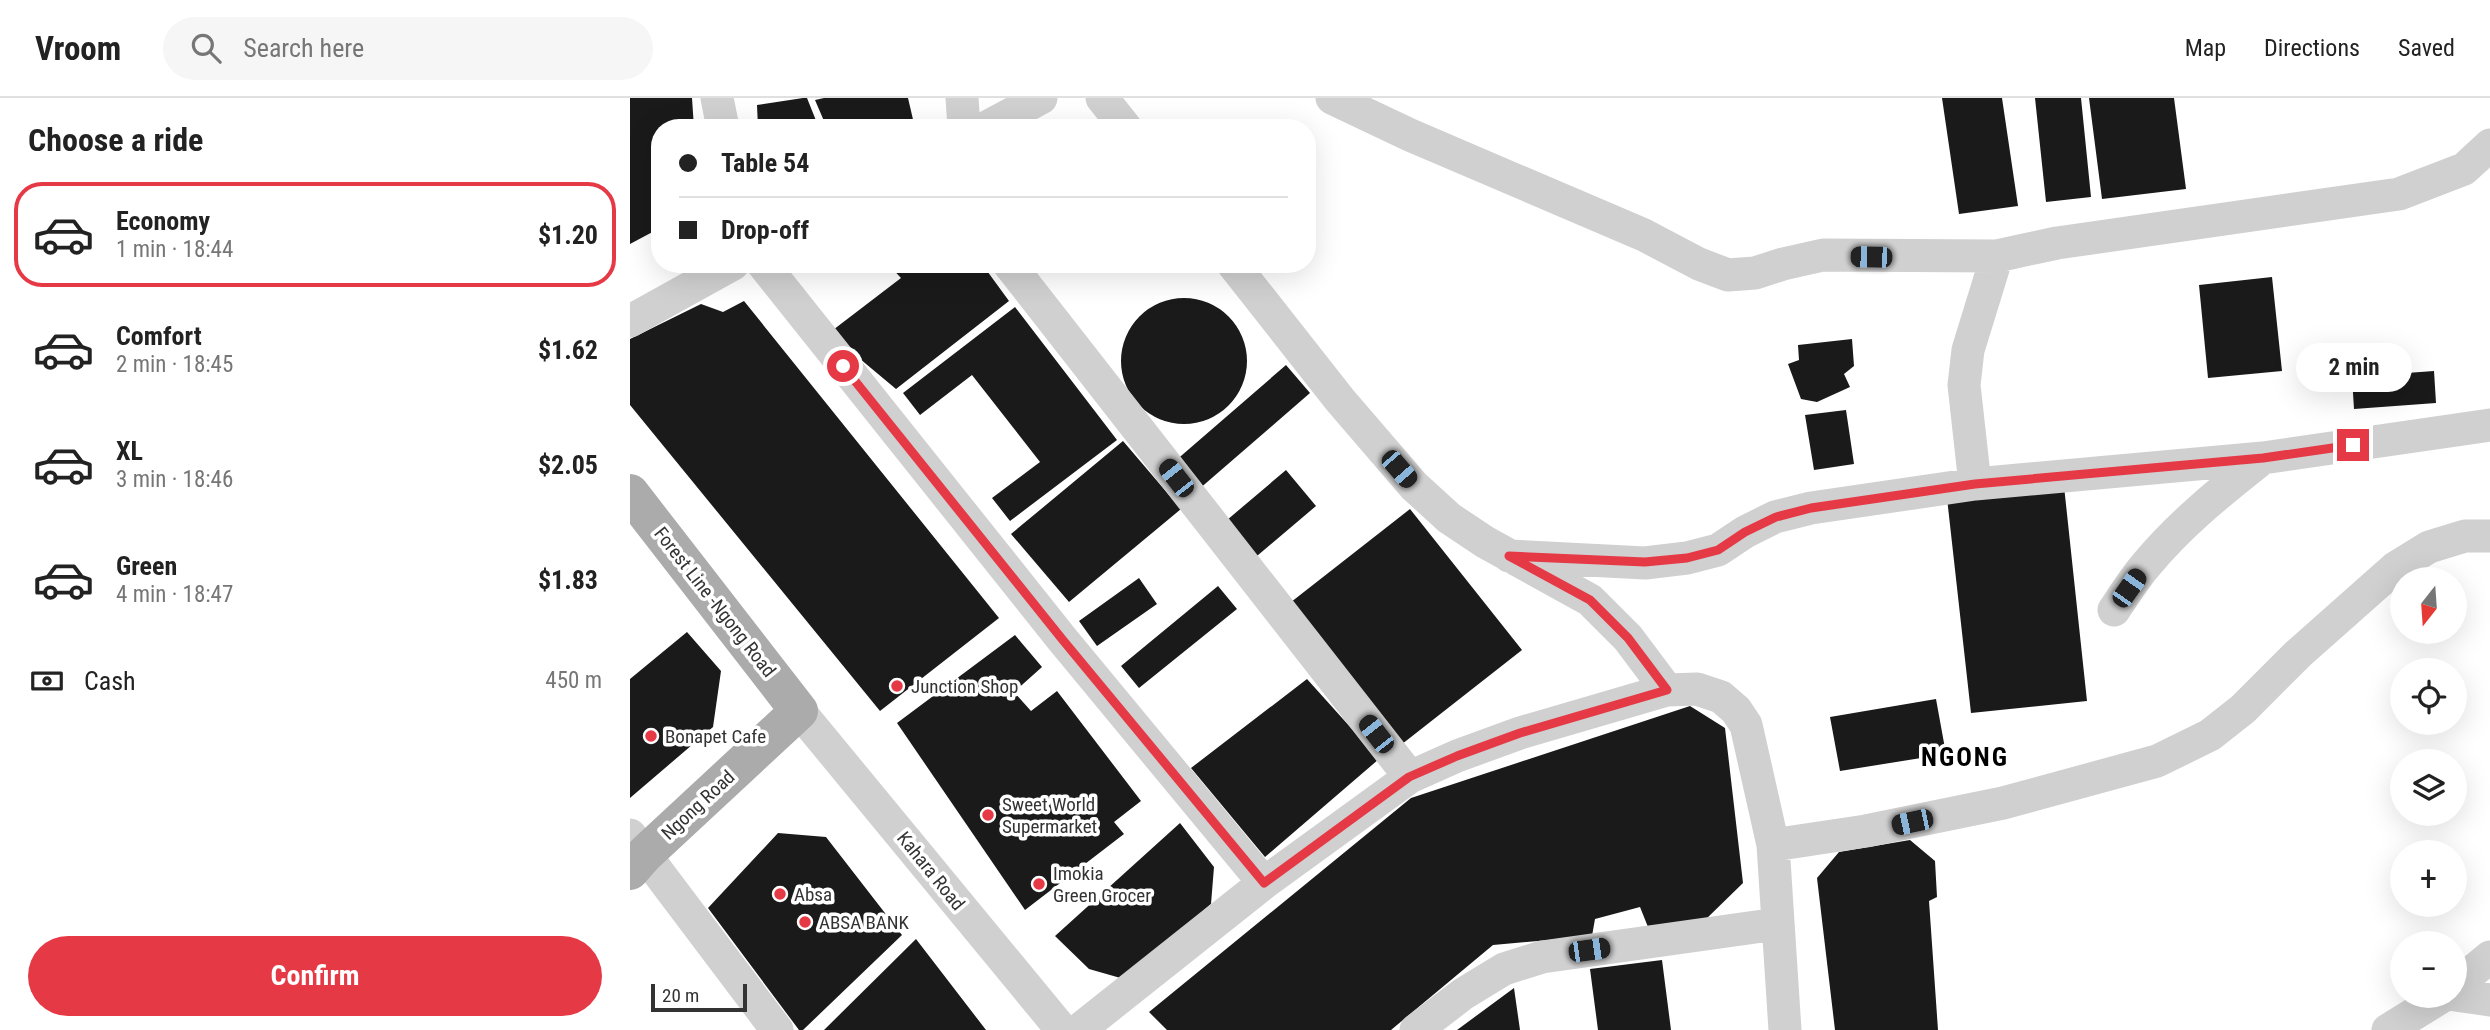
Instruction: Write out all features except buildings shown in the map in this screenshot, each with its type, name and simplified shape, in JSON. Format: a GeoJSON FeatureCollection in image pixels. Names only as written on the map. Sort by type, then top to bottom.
{"type":"FeatureCollection","features":[{"type":"Feature","properties":{"kind":"main road","name":"Forest Line -Ngong Road"},"geometry":{"type":"LineString","coordinates":[[630,493],[799,711]]}},
{"type":"Feature","properties":{"kind":"main road","name":"Ngong Road"},"geometry":{"type":"LineString","coordinates":[[635,853],[799,711]]}},
{"type":"Feature","properties":{"kind":"street"},"geometry":{"type":"LineString","coordinates":[[718,98],[722,119]]}},
{"type":"Feature","properties":{"kind":"street"},"geometry":{"type":"LineString","coordinates":[[962,98],[963,119]]}},
{"type":"Feature","properties":{"kind":"street"},"geometry":{"type":"LineString","coordinates":[[1002,119],[1041,98]]}},
{"type":"Feature","properties":{"kind":"street"},"geometry":{"type":"LineString","coordinates":[[1102,98],[1119,119]]}},
{"type":"Feature","properties":{"kind":"street"},"geometry":{"type":"LineString","coordinates":[[1332,98],[1410,135],[1644,235],[1699,264],[1728,275],[1755,274],[1823,255],[1997,256],[2057,243],[2399,194],[2464,169],[2490,145]]}},
{"type":"Feature","properties":{"kind":"street"},"geometry":{"type":"LineString","coordinates":[[1975,484],[1964,386],[1968,350],[1997,256]]}},
{"type":"Feature","properties":{"kind":"street"},"geometry":{"type":"LineString","coordinates":[[630,321],[717,273]]}},
{"type":"Feature","properties":{"kind":"street"},"geometry":{"type":"LineString","coordinates":[[770,273],[1062,639],[1264,883]]}},
{"type":"Feature","properties":{"kind":"street"},"geometry":{"type":"LineString","coordinates":[[1016,273],[1409,777]]}},
{"type":"Feature","properties":{"kind":"street"},"geometry":{"type":"LineString","coordinates":[[1240,273],[1340,400],[1414,486],[1449,518],[1509,556],[1590,600],[1628,638],[1667,690]]}},
{"type":"Feature","properties":{"kind":"street"},"geometry":{"type":"LineString","coordinates":[[1509,556],[1645,562],[1687,558],[1718,550],[1745,532],[1776,517],[1811,508],[1975,484],[2263,458],[2490,425]]}},
{"type":"Feature","properties":{"kind":"street"},"geometry":{"type":"LineString","coordinates":[[2114,610],[2145,566],[2173,536],[2207,503],[2263,458]]}},
{"type":"Feature","properties":{"kind":"street"},"geometry":{"type":"LineString","coordinates":[[1773,845],[1866,831],[2003,803],[2157,761],[2210,735],[2243,709],[2298,654],[2395,568],[2429,547],[2465,536],[2490,536]]}},
{"type":"Feature","properties":{"kind":"street"},"geometry":{"type":"LineString","coordinates":[[1079,1030],[1264,883],[1409,777],[1520,733],[1667,690],[1697,689],[1721,697],[1736,710],[1745,725],[1773,845],[1785,1030]]}},
{"type":"Feature","properties":{"kind":"street","name":"Kahara Road"},"geometry":{"type":"LineString","coordinates":[[799,711],[1062,1030]]}},
{"type":"Feature","properties":{"kind":"street"},"geometry":{"type":"LineString","coordinates":[[635,853],[777,1030]]}},
{"type":"Feature","properties":{"kind":"street"},"geometry":{"type":"LineString","coordinates":[[1416,1030],[1462,994],[1504,969],[1542,957],[1777,924]]}},
{"type":"Feature","properties":{"kind":"street"},"geometry":{"type":"LineString","coordinates":[[2467,976],[2490,957]]}},
{"type":"Feature","properties":{"kind":"street"},"geometry":{"type":"LineString","coordinates":[[2467,997],[2490,1000]]}},
{"type":"Feature","properties":{"kind":"street"},"geometry":{"type":"LineString","coordinates":[[2388,1030],[2424,1008]]}},
{"type":"Feature","properties":{"kind":"place","name":"Junction Shop"},"geometry":{"type":"Point","coordinates":[897,686]}},
{"type":"Feature","properties":{"kind":"place","name":"Bonapet Cafe"},"geometry":{"type":"Point","coordinates":[651,736]}},
{"type":"Feature","properties":{"kind":"place","name":"Sweet World Supermarket"},"geometry":{"type":"Point","coordinates":[988,815]}},
{"type":"Feature","properties":{"kind":"place","name":"Imokia Green Grocer"},"geometry":{"type":"Point","coordinates":[1039,884]}},
{"type":"Feature","properties":{"kind":"place","name":"Absa"},"geometry":{"type":"Point","coordinates":[780,894]}},
{"type":"Feature","properties":{"kind":"place","name":"ABSA BANK"},"geometry":{"type":"Point","coordinates":[805,922]}},
{"type":"Feature","properties":{"kind":"district","name":"NGONG"},"geometry":{"type":"Point","coordinates":[1965,757]}},
{"type":"Feature","properties":{"kind":"route"},"geometry":{"type":"LineString","coordinates":[[843,366],[1062,639],[1264,883],[1409,777],[1520,733],[1667,690],[1628,638],[1590,600],[1509,556],[1645,562],[1687,558],[1718,550],[1745,532],[1776,517],[1811,508],[1975,484],[2263,458],[2353,445]]}}]}
